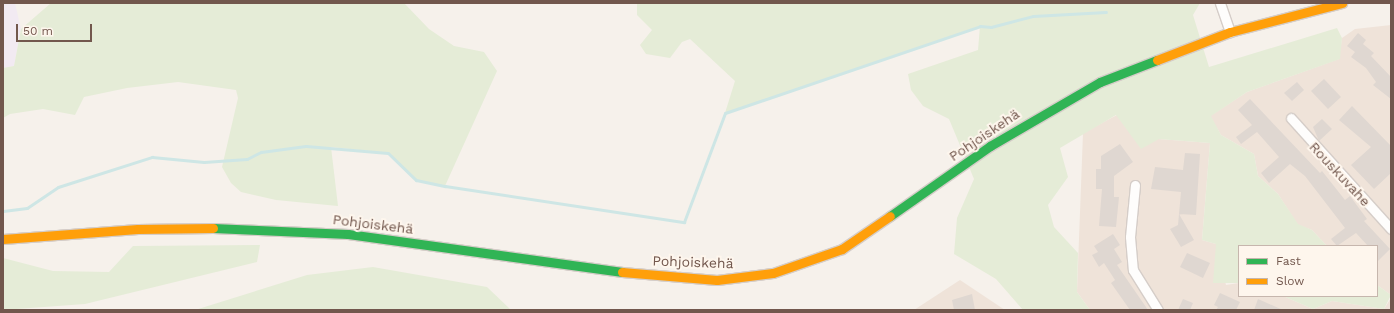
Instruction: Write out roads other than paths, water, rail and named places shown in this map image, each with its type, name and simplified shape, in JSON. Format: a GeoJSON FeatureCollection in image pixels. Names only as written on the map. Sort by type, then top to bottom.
{"type":"FeatureCollection","features":[{"type":"Feature","properties":{"kind":"main road","name":"Pohjoiskehä"},"geometry":{"type":"LineString","coordinates":[[3,239],[138,229],[250,228],[348,234],[660,277],[743,278],[806,264],[842,249],[990,146],[1073,96],[1230,32],[1342,3]]}},
{"type":"Feature","properties":{"kind":"street"},"geometry":{"type":"LineString","coordinates":[[1220,3],[1230,32]]}},
{"type":"Feature","properties":{"kind":"street","name":"Rouskuvahe"},"geometry":{"type":"LineString","coordinates":[[1291,118],[1391,228]]}},
{"type":"Feature","properties":{"kind":"street"},"geometry":{"type":"LineString","coordinates":[[1135,185],[1130,237],[1133,270],[1158,310]]}},
{"type":"Feature","properties":{"kind":"waterway"},"geometry":{"type":"LineString","coordinates":[[3,211],[27,208],[58,187],[152,157],[204,162],[247,159],[261,152],[306,146],[388,153],[416,180],[445,186],[684,222],[725,113],[980,26],[991,27],[1033,16],[1106,12]]}}]}
